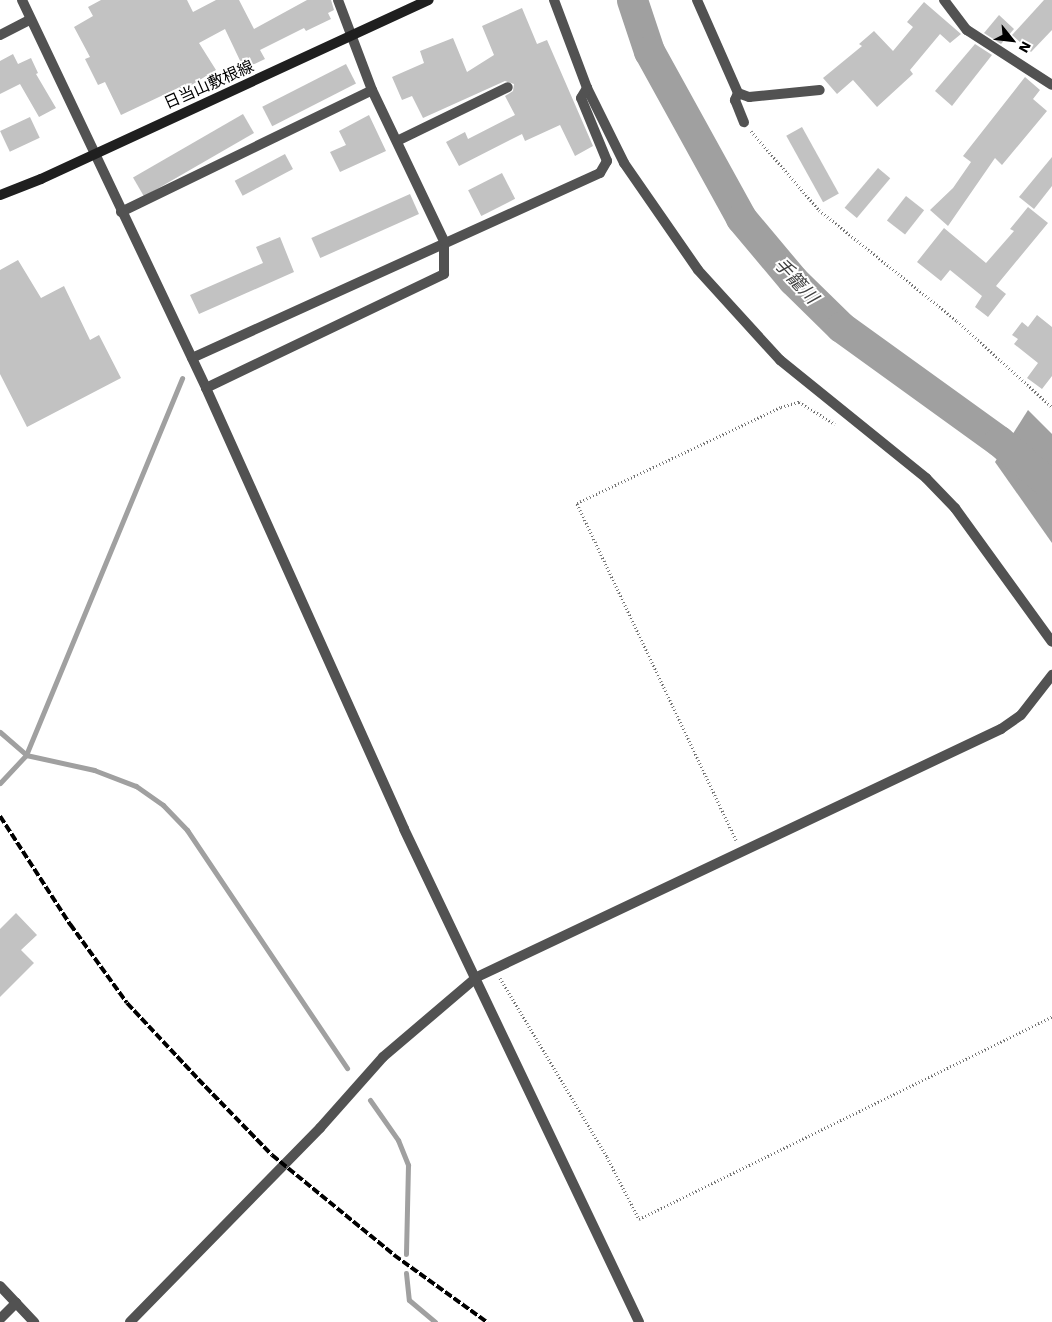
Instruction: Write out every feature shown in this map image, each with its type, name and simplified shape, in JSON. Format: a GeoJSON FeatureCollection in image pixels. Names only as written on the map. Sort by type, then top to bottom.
{"type":"FeatureCollection","features":[{"type":"Feature","properties":{"kind":"main road","name":"日当山敷根線"},"geometry":{"type":"LineString","coordinates":[[0,195],[41,179],[429,0]]}},
{"type":"Feature","properties":{"kind":"street"},"geometry":{"type":"LineString","coordinates":[[22,0],[30,20],[96,152],[121,212],[206,388],[404,828],[477,977],[639,1322]]}},
{"type":"Feature","properties":{"kind":"street"},"geometry":{"type":"LineString","coordinates":[[206,388],[444,274],[444,241],[372,90],[338,0]]}},
{"type":"Feature","properties":{"kind":"street"},"geometry":{"type":"LineString","coordinates":[[554,0],[587,88],[624,163],[698,270],[780,360],[926,478],[961,515],[1052,642]]}},
{"type":"Feature","properties":{"kind":"street"},"geometry":{"type":"LineString","coordinates":[[696,0],[738,93],[749,97],[820,90]]}},
{"type":"Feature","properties":{"kind":"street"},"geometry":{"type":"LineString","coordinates":[[944,0],[967,30],[1052,85]]}},
{"type":"Feature","properties":{"kind":"street"},"geometry":{"type":"LineString","coordinates":[[0,35],[30,20]]}},
{"type":"Feature","properties":{"kind":"street"},"geometry":{"type":"LineString","coordinates":[[397,141],[508,87]]}},
{"type":"Feature","properties":{"kind":"street"},"geometry":{"type":"LineString","coordinates":[[192,358],[444,241],[600,173],[607,161],[581,98],[587,88]]}},
{"type":"Feature","properties":{"kind":"street"},"geometry":{"type":"LineString","coordinates":[[121,212],[372,90]]}},
{"type":"Feature","properties":{"kind":"street"},"geometry":{"type":"LineString","coordinates":[[738,93],[735,100],[744,122]]}},
{"type":"Feature","properties":{"kind":"street"},"geometry":{"type":"LineString","coordinates":[[130,1322],[320,1128],[383,1057],[477,977],[741,850],[1012,724],[1052,675]]}},
{"type":"Feature","properties":{"kind":"street"},"geometry":{"type":"LineString","coordinates":[[0,1286],[34,1322]]}},
{"type":"Feature","properties":{"kind":"street"},"geometry":{"type":"LineString","coordinates":[[0,1319],[16,1303]]}},
{"type":"Feature","properties":{"kind":"path"},"geometry":{"type":"LineString","coordinates":[[744,122],[818,210],[957,321],[1052,407]]}},
{"type":"Feature","properties":{"kind":"path"},"geometry":{"type":"LineString","coordinates":[[741,850],[577,503],[781,407],[799,402],[843,429],[851,429],[858,424]]}},
{"type":"Feature","properties":{"kind":"path"},"geometry":{"type":"LineString","coordinates":[[495,969],[607,1157],[639,1218],[1052,1017]]}},
{"type":"Feature","properties":{"kind":"shaded area"},"geometry":{"type":"Polygon","coordinates":[[[1028,410],[1052,434],[1052,543],[995,462],[1028,410]]]}},
{"type":"Feature","properties":{"kind":"building"},"geometry":{"type":"Polygon","coordinates":[[[101,0],[187,0],[193,12],[216,0],[239,0],[254,29],[307,0],[331,0],[334,10],[328,13],[331,19],[306,31],[304,28],[260,50],[265,59],[244,69],[225,29],[199,43],[216,70],[180,92],[178,88],[121,115],[105,82],[98,85],[85,59],[90,57],[74,27],[93,16],[88,7],[101,0]]]}},
{"type":"Feature","properties":{"kind":"building"},"geometry":{"type":"Polygon","coordinates":[[[1044,0],[1052,0],[1052,30],[1031,52],[1012,35],[1044,0]]]}},
{"type":"Feature","properties":{"kind":"building"},"geometry":{"type":"Polygon","coordinates":[[[924,2],[961,34],[950,43],[940,34],[910,70],[913,74],[877,107],[853,80],[837,94],[823,78],[862,46],[859,44],[874,31],[893,51],[913,27],[907,22],[924,2]]]}},
{"type":"Feature","properties":{"kind":"building"},"geometry":{"type":"Polygon","coordinates":[[[522,8],[537,44],[547,40],[593,146],[575,156],[560,125],[525,141],[522,134],[459,166],[446,142],[465,132],[468,139],[515,115],[505,96],[513,91],[514,84],[505,81],[423,118],[412,96],[402,100],[392,77],[424,63],[420,51],[453,38],[467,72],[494,55],[482,26],[522,8]]]}},
{"type":"Feature","properties":{"kind":"building"},"geometry":{"type":"Polygon","coordinates":[[[999,15],[1014,29],[1001,44],[984,33],[999,15]]]}},
{"type":"Feature","properties":{"kind":"building"},"geometry":{"type":"Polygon","coordinates":[[[975,44],[992,55],[952,106],[935,91],[975,44]]]}},
{"type":"Feature","properties":{"kind":"building"},"geometry":{"type":"Polygon","coordinates":[[[13,54],[18,64],[31,58],[38,73],[36,74],[56,108],[39,117],[20,84],[0,94],[0,61],[13,54]]]}},
{"type":"Feature","properties":{"kind":"building"},"geometry":{"type":"Polygon","coordinates":[[[346,64],[356,84],[272,126],[262,107],[346,64]]]}},
{"type":"Feature","properties":{"kind":"building"},"geometry":{"type":"Polygon","coordinates":[[[1025,77],[1040,90],[1033,99],[1047,111],[1002,165],[995,158],[948,226],[930,210],[953,188],[971,162],[963,156],[1025,77]]]}},
{"type":"Feature","properties":{"kind":"building"},"geometry":{"type":"Polygon","coordinates":[[[243,114],[254,133],[144,197],[133,178],[243,114]]]}},
{"type":"Feature","properties":{"kind":"building"},"geometry":{"type":"Polygon","coordinates":[[[369,115],[386,151],[340,172],[330,152],[346,145],[339,131],[369,115]]]}},
{"type":"Feature","properties":{"kind":"building"},"geometry":{"type":"Polygon","coordinates":[[[30,117],[40,138],[10,152],[0,131],[30,117]]]}},
{"type":"Feature","properties":{"kind":"building"},"geometry":{"type":"Polygon","coordinates":[[[802,127],[839,193],[823,202],[786,136],[802,127]]]}},
{"type":"Feature","properties":{"kind":"building"},"geometry":{"type":"Polygon","coordinates":[[[285,154],[293,169],[243,196],[235,181],[285,154]]]}},
{"type":"Feature","properties":{"kind":"building"},"geometry":{"type":"Polygon","coordinates":[[[1052,157],[1052,186],[1034,209],[1019,197],[1052,157]]]}},
{"type":"Feature","properties":{"kind":"building"},"geometry":{"type":"Polygon","coordinates":[[[878,168],[890,178],[857,218],[845,208],[878,168]]]}},
{"type":"Feature","properties":{"kind":"building"},"geometry":{"type":"Polygon","coordinates":[[[502,173],[515,199],[481,216],[468,190],[502,173]]]}},
{"type":"Feature","properties":{"kind":"building"},"geometry":{"type":"Polygon","coordinates":[[[410,194],[419,214],[320,258],[311,238],[410,194]]]}},
{"type":"Feature","properties":{"kind":"building"},"geometry":{"type":"Polygon","coordinates":[[[906,196],[924,210],[905,235],[887,220],[906,196]]]}},
{"type":"Feature","properties":{"kind":"building"},"geometry":{"type":"Polygon","coordinates":[[[1028,207],[1048,223],[996,286],[1006,294],[988,317],[975,307],[982,296],[950,270],[941,281],[917,262],[944,228],[986,263],[1014,231],[1010,229],[1028,207]]]}},
{"type":"Feature","properties":{"kind":"building"},"geometry":{"type":"Polygon","coordinates":[[[280,237],[294,272],[199,314],[190,295],[263,263],[256,247],[280,237]]]}},
{"type":"Feature","properties":{"kind":"building"},"geometry":{"type":"Polygon","coordinates":[[[18,260],[41,298],[64,286],[90,340],[99,335],[121,378],[27,427],[0,374],[0,270],[18,260]]]}},
{"type":"Feature","properties":{"kind":"building"},"geometry":{"type":"Polygon","coordinates":[[[1037,315],[1052,327],[1052,376],[1042,389],[1027,378],[1038,363],[1014,344],[1018,339],[1012,335],[1022,322],[1028,327],[1037,315]]]}},
{"type":"Feature","properties":{"kind":"building"},"geometry":{"type":"Polygon","coordinates":[[[16,913],[37,935],[21,950],[34,963],[0,997],[0,929],[16,913]]]}},
{"type":"Feature","properties":{"kind":"waterway","name":"手籠川"},"geometry":{"type":"LineString","coordinates":[[632,0],[649,51],[741,218],[793,280],[841,327],[999,441],[1052,486]]}},
{"type":"Feature","properties":{"kind":"waterway"},"geometry":{"type":"LineString","coordinates":[[0,783],[26,755],[182,378]]}},
{"type":"Feature","properties":{"kind":"waterway"},"geometry":{"type":"LineString","coordinates":[[0,732],[26,755],[94,770],[136,786],[163,805],[187,830],[347,1068]]}},
{"type":"Feature","properties":{"kind":"waterway"},"geometry":{"type":"LineString","coordinates":[[370,1100],[398,1140],[408,1165],[406,1254]]}},
{"type":"Feature","properties":{"kind":"waterway"},"geometry":{"type":"LineString","coordinates":[[406,1273],[409,1300],[435,1322]]}},
{"type":"Feature","properties":{"kind":"railway"},"geometry":{"type":"LineString","coordinates":[[0,816],[70,924],[127,1003],[198,1079],[272,1155],[394,1255],[487,1322]]}}]}
